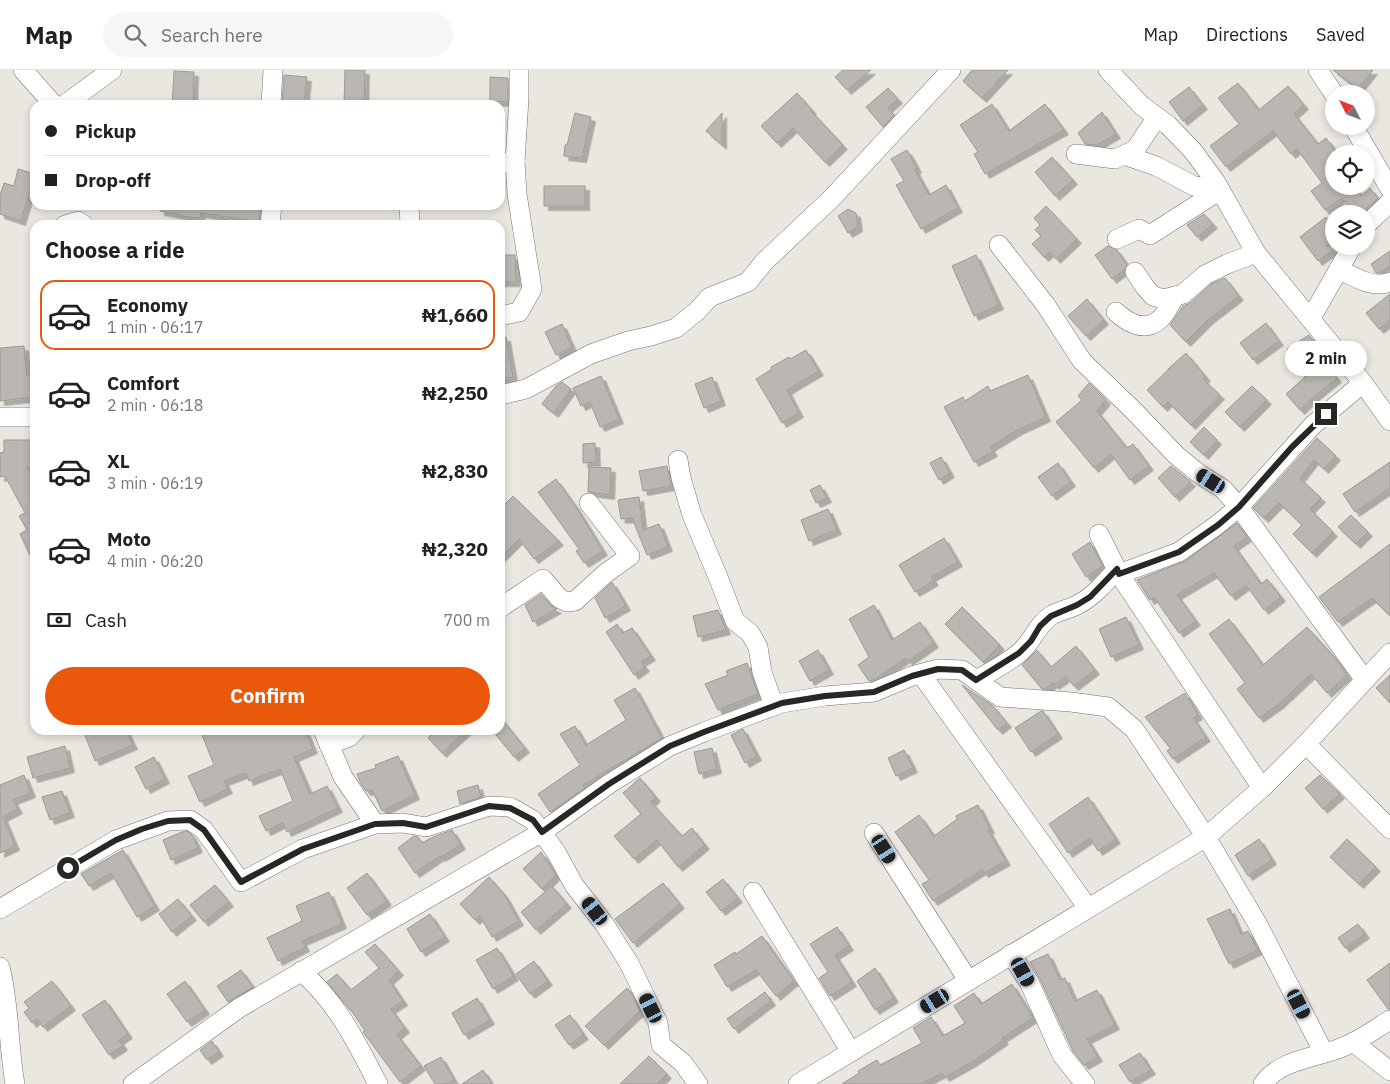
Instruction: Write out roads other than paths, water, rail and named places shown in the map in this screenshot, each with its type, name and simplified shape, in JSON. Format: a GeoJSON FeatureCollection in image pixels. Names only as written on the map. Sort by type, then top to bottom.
{"type":"FeatureCollection","features":[{"type":"Feature","properties":{"kind":"street"},"geometry":{"type":"LineString","coordinates":[[23,70],[50,100]]}},
{"type":"Feature","properties":{"kind":"street"},"geometry":{"type":"LineString","coordinates":[[71,100],[112,70]]}},
{"type":"Feature","properties":{"kind":"street"},"geometry":{"type":"LineString","coordinates":[[271,100],[273,70]]}},
{"type":"Feature","properties":{"kind":"street"},"geometry":{"type":"LineString","coordinates":[[505,315],[519,312],[532,289],[517,194],[507,163],[519,100],[519,70]]}},
{"type":"Feature","properties":{"kind":"street"},"geometry":{"type":"LineString","coordinates":[[505,393],[526,388],[591,354],[676,328],[697,311],[710,297],[748,282],[764,262],[832,198],[951,70]]}},
{"type":"Feature","properties":{"kind":"street"},"geometry":{"type":"LineString","coordinates":[[1108,70],[1142,106],[1168,125],[1193,151],[1220,190],[1256,253],[1363,383],[1390,421]]}},
{"type":"Feature","properties":{"kind":"street"},"geometry":{"type":"LineString","coordinates":[[1318,70],[1328,85]]}},
{"type":"Feature","properties":{"kind":"street"},"geometry":{"type":"LineString","coordinates":[[1076,154],[1115,159],[1124,155],[1134,150],[1157,117]]}},
{"type":"Feature","properties":{"kind":"street"},"geometry":{"type":"LineString","coordinates":[[1358,135],[1390,189]]}},
{"type":"Feature","properties":{"kind":"street"},"geometry":{"type":"LineString","coordinates":[[1124,155],[1156,166],[1194,186],[1220,190]]}},
{"type":"Feature","properties":{"kind":"street"},"geometry":{"type":"LineString","coordinates":[[1117,239],[1139,229],[1150,235],[1220,190]]}},
{"type":"Feature","properties":{"kind":"street"},"geometry":{"type":"LineString","coordinates":[[1375,216],[1390,202]]}},
{"type":"Feature","properties":{"kind":"street"},"geometry":{"type":"LineString","coordinates":[[999,245],[1045,304],[1082,361],[1133,410],[1176,456],[1223,489],[1239,507],[1365,680]]}},
{"type":"Feature","properties":{"kind":"street"},"geometry":{"type":"LineString","coordinates":[[1135,272],[1152,296],[1164,298],[1183,294],[1205,275],[1256,253]]}},
{"type":"Feature","properties":{"kind":"street"},"geometry":{"type":"LineString","coordinates":[[1311,318],[1347,255]]}},
{"type":"Feature","properties":{"kind":"street"},"geometry":{"type":"LineString","coordinates":[[1339,269],[1358,279],[1373,283],[1390,282]]}},
{"type":"Feature","properties":{"kind":"street"},"geometry":{"type":"LineString","coordinates":[[1116,312],[1125,321],[1144,326],[1159,321],[1175,296]]}},
{"type":"Feature","properties":{"kind":"street"},"geometry":{"type":"LineString","coordinates":[[976,680],[1019,653],[1031,641],[1040,626],[1051,616],[1090,597],[1118,571],[1179,552],[1218,525],[1239,507],[1313,425],[1363,383]]}},
{"type":"Feature","properties":{"kind":"street"},"geometry":{"type":"LineString","coordinates":[[0,417],[30,417]]}},
{"type":"Feature","properties":{"kind":"street"},"geometry":{"type":"LineString","coordinates":[[678,460],[681,478],[692,515],[735,621],[750,633],[758,647],[762,672],[774,706]]}},
{"type":"Feature","properties":{"kind":"street"},"geometry":{"type":"LineString","coordinates":[[505,605],[543,579],[559,598],[566,602],[574,601],[606,573],[630,556],[589,503]]}},
{"type":"Feature","properties":{"kind":"street"},"geometry":{"type":"LineString","coordinates":[[1099,534],[1118,571],[1262,788]]}},
{"type":"Feature","properties":{"kind":"street"},"geometry":{"type":"LineString","coordinates":[[798,1084],[1206,837],[1262,788],[1306,744],[1390,653]]}},
{"type":"Feature","properties":{"kind":"street"},"geometry":{"type":"LineString","coordinates":[[133,1084],[239,1008],[542,832],[609,784],[670,746],[782,703],[825,696],[874,692],[938,669],[962,670],[1000,697],[1071,702],[1108,707],[1134,729],[1206,837],[1257,922],[1324,1053]]}},
{"type":"Feature","properties":{"kind":"street"},"geometry":{"type":"LineString","coordinates":[[921,674],[1088,908]]}},
{"type":"Feature","properties":{"kind":"street"},"geometry":{"type":"LineString","coordinates":[[350,735],[348,737],[326,737],[343,777],[375,824]]}},
{"type":"Feature","properties":{"kind":"street"},"geometry":{"type":"LineString","coordinates":[[1306,744],[1390,829]]}},
{"type":"Feature","properties":{"kind":"street"},"geometry":{"type":"LineString","coordinates":[[0,909],[116,840],[168,821],[190,820],[204,830],[241,882],[303,849],[375,824],[403,823],[426,827],[489,806],[510,808],[533,820],[556,852],[574,885],[605,925],[630,963],[658,1023],[661,1045],[683,1063],[698,1084]]}},
{"type":"Feature","properties":{"kind":"street"},"geometry":{"type":"LineString","coordinates":[[874,833],[968,980]]}},
{"type":"Feature","properties":{"kind":"street"},"geometry":{"type":"LineString","coordinates":[[752,892],[851,1052]]}},
{"type":"Feature","properties":{"kind":"street"},"geometry":{"type":"LineString","coordinates":[[1011,954],[1029,982],[1062,1054],[1085,1084]]}},
{"type":"Feature","properties":{"kind":"street"},"geometry":{"type":"LineString","coordinates":[[0,967],[8,1012],[11,1062],[15,1084]]}},
{"type":"Feature","properties":{"kind":"street"},"geometry":{"type":"LineString","coordinates":[[301,971],[322,991],[340,1014],[378,1084]]}},
{"type":"Feature","properties":{"kind":"street"},"geometry":{"type":"LineString","coordinates":[[1263,1084],[1268,1077],[1280,1068],[1353,1042],[1390,1020]]}},
{"type":"Feature","properties":{"kind":"street"},"geometry":{"type":"LineString","coordinates":[[1353,1042],[1390,1071]]}}]}
